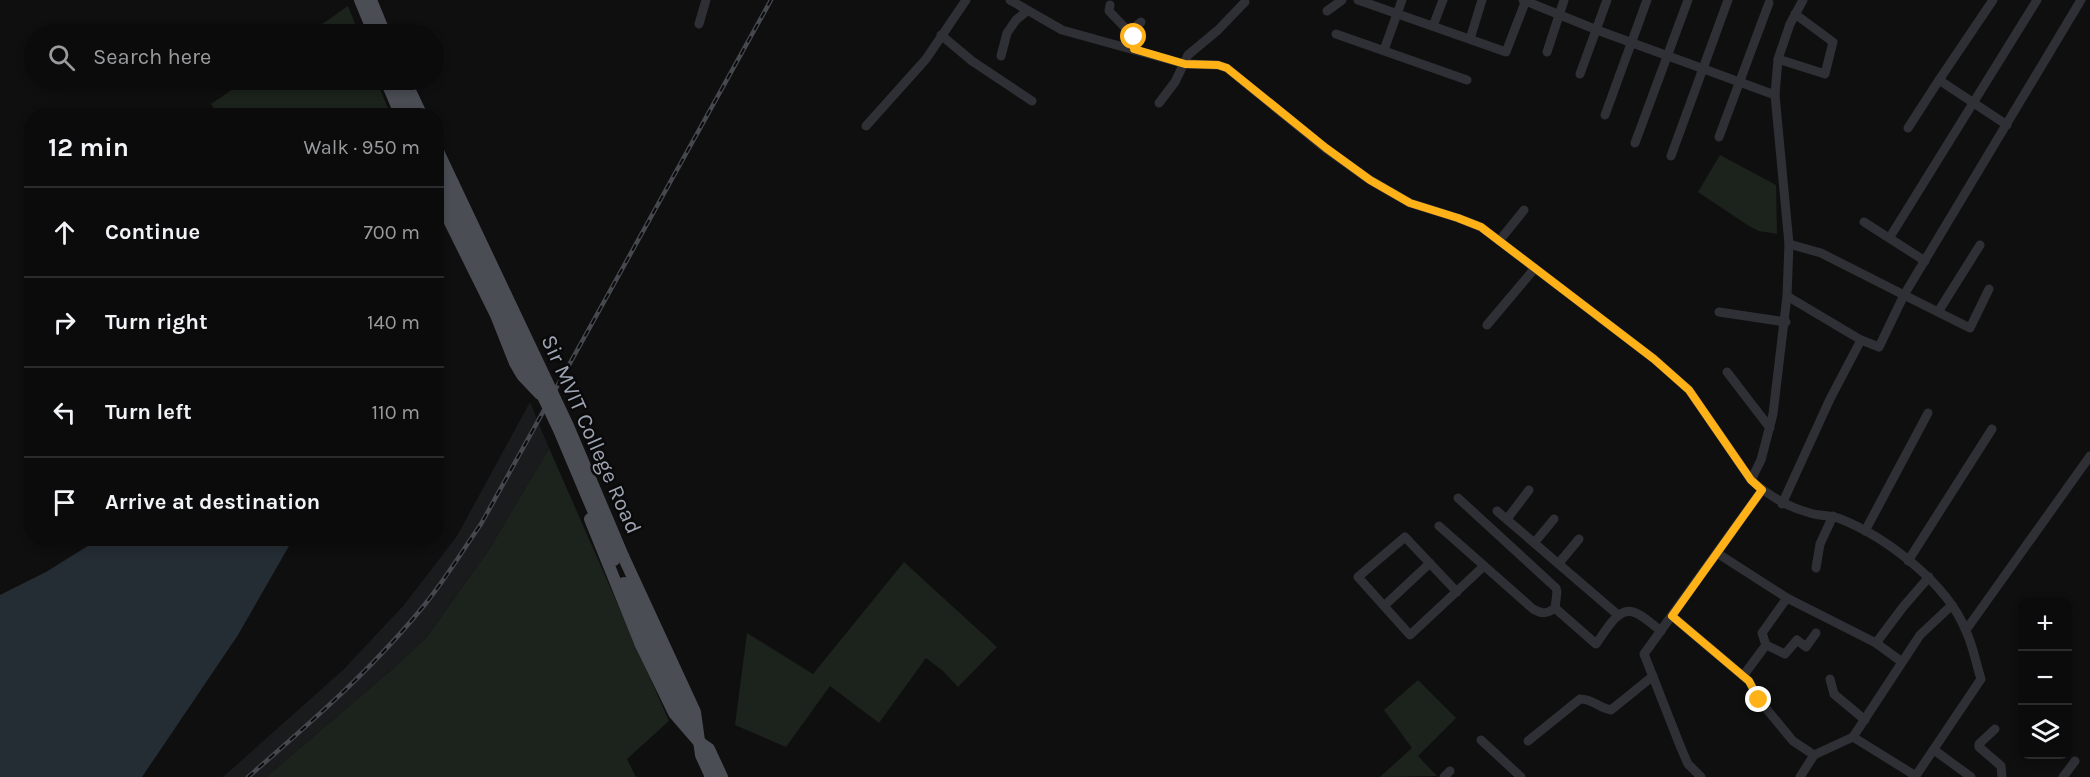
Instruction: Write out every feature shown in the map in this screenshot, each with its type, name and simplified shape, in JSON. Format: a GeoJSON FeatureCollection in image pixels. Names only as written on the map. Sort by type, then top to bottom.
{"type":"FeatureCollection","features":[{"type":"Feature","properties":{"kind":"main road"},"geometry":{"type":"LineString","coordinates":[[354,0],[364,24]]}},
{"type":"Feature","properties":{"kind":"main road"},"geometry":{"type":"LineString","coordinates":[[360,0],[370,24]]}},
{"type":"Feature","properties":{"kind":"main road"},"geometry":{"type":"LineString","coordinates":[[371,0],[382,24]]}},
{"type":"Feature","properties":{"kind":"main road"},"geometry":{"type":"LineString","coordinates":[[390,90],[398,108]]}},
{"type":"Feature","properties":{"kind":"main road"},"geometry":{"type":"LineString","coordinates":[[399,90],[407,108]]}},
{"type":"Feature","properties":{"kind":"main road"},"geometry":{"type":"LineString","coordinates":[[410,90],[418,108]]}},
{"type":"Feature","properties":{"kind":"main road","name":"Sir MVIT College Road"},"geometry":{"type":"LineString","coordinates":[[444,188],[568,426],[618,558],[695,712],[701,755],[711,777]]}},
{"type":"Feature","properties":{"kind":"main road","name":"Sir MVIT College Road"},"geometry":{"type":"LineString","coordinates":[[444,188],[515,363],[522,375],[539,392],[641,645],[674,713],[699,742],[709,748],[722,777]]}},
{"type":"Feature","properties":{"kind":"street"},"geometry":{"type":"LineString","coordinates":[[699,24],[706,0]]}},
{"type":"Feature","properties":{"kind":"street"},"geometry":{"type":"LineString","coordinates":[[866,126],[926,59],[966,0]]}},
{"type":"Feature","properties":{"kind":"street"},"geometry":{"type":"LineString","coordinates":[[1010,0],[1062,30],[1185,64],[1218,65],[1227,68],[1326,148],[1370,180],[1410,203],[1481,227],[1654,359],[1689,390],[1751,480],[1762,490],[1782,504],[1812,514],[1833,516],[1865,531],[1929,577],[1952,604],[1966,630],[1981,679],[1916,776],[1853,737]]}},
{"type":"Feature","properties":{"kind":"street"},"geometry":{"type":"LineString","coordinates":[[1327,11],[1342,0]]}},
{"type":"Feature","properties":{"kind":"street"},"geometry":{"type":"LineString","coordinates":[[1357,0],[1506,52],[1524,0],[1597,30],[1775,95]]}},
{"type":"Feature","properties":{"kind":"street"},"geometry":{"type":"LineString","coordinates":[[1384,50],[1402,0]]}},
{"type":"Feature","properties":{"kind":"street"},"geometry":{"type":"LineString","coordinates":[[1433,26],[1443,0]]}},
{"type":"Feature","properties":{"kind":"street"},"geometry":{"type":"LineString","coordinates":[[1470,39],[1482,0]]}},
{"type":"Feature","properties":{"kind":"street"},"geometry":{"type":"LineString","coordinates":[[1548,52],[1564,0]]}},
{"type":"Feature","properties":{"kind":"street"},"geometry":{"type":"LineString","coordinates":[[1580,74],[1607,0]]}},
{"type":"Feature","properties":{"kind":"street"},"geometry":{"type":"LineString","coordinates":[[1605,115],[1647,0]]}},
{"type":"Feature","properties":{"kind":"street"},"geometry":{"type":"LineString","coordinates":[[1635,143],[1688,0]]}},
{"type":"Feature","properties":{"kind":"street"},"geometry":{"type":"LineString","coordinates":[[1671,156],[1728,0]]}},
{"type":"Feature","properties":{"kind":"street"},"geometry":{"type":"LineString","coordinates":[[1751,480],[1761,460],[1770,428],[1786,322],[1789,244],[1775,95],[1778,59],[1795,14],[1803,0]]}},
{"type":"Feature","properties":{"kind":"street"},"geometry":{"type":"LineString","coordinates":[[1908,128],[1993,0]]}},
{"type":"Feature","properties":{"kind":"street"},"geometry":{"type":"LineString","coordinates":[[1890,237],[2037,0]]}},
{"type":"Feature","properties":{"kind":"street"},"geometry":{"type":"LineString","coordinates":[[1787,296],[1861,340],[1879,347],[1904,295],[2081,0]]}},
{"type":"Feature","properties":{"kind":"street"},"geometry":{"type":"LineString","coordinates":[[1159,103],[1185,64],[1188,55],[1218,30],[1245,2]]}},
{"type":"Feature","properties":{"kind":"street"},"geometry":{"type":"LineString","coordinates":[[1719,137],[1769,3]]}},
{"type":"Feature","properties":{"kind":"street"},"geometry":{"type":"LineString","coordinates":[[1110,5],[1109,11],[1134,37],[1134,49]]}},
{"type":"Feature","properties":{"kind":"street"},"geometry":{"type":"LineString","coordinates":[[1001,56],[1007,33],[1027,11]]}},
{"type":"Feature","properties":{"kind":"street"},"geometry":{"type":"LineString","coordinates":[[1778,59],[1825,74],[1833,42],[1795,14]]}},
{"type":"Feature","properties":{"kind":"street"},"geometry":{"type":"LineString","coordinates":[[1130,31],[1142,22]]}},
{"type":"Feature","properties":{"kind":"street"},"geometry":{"type":"LineString","coordinates":[[1336,34],[1467,80]]}},
{"type":"Feature","properties":{"kind":"street"},"geometry":{"type":"LineString","coordinates":[[942,35],[972,61],[1032,101]]}},
{"type":"Feature","properties":{"kind":"street"},"geometry":{"type":"LineString","coordinates":[[1939,80],[2007,125]]}},
{"type":"Feature","properties":{"kind":"street"},"geometry":{"type":"LineString","coordinates":[[1499,241],[1524,210]]}},
{"type":"Feature","properties":{"kind":"street"},"geometry":{"type":"LineString","coordinates":[[1864,222],[1925,261]]}},
{"type":"Feature","properties":{"kind":"street"},"geometry":{"type":"LineString","coordinates":[[1789,244],[1821,254],[1970,328],[1989,289]]}},
{"type":"Feature","properties":{"kind":"street"},"geometry":{"type":"LineString","coordinates":[[1938,312],[1980,245]]}},
{"type":"Feature","properties":{"kind":"street"},"geometry":{"type":"LineString","coordinates":[[1487,325],[1535,268]]}},
{"type":"Feature","properties":{"kind":"street"},"geometry":{"type":"LineString","coordinates":[[1719,312],[1786,322]]}},
{"type":"Feature","properties":{"kind":"street"},"geometry":{"type":"LineString","coordinates":[[1782,504],[1830,399],[1861,340]]}},
{"type":"Feature","properties":{"kind":"street"},"geometry":{"type":"LineString","coordinates":[[1727,372],[1770,428]]}},
{"type":"Feature","properties":{"kind":"street"},"geometry":{"type":"LineString","coordinates":[[1865,531],[1928,413]]}},
{"type":"Feature","properties":{"kind":"street"},"geometry":{"type":"LineString","coordinates":[[1908,561],[1992,429]]}},
{"type":"Feature","properties":{"kind":"street"},"geometry":{"type":"LineString","coordinates":[[1966,630],[2090,456]]}},
{"type":"Feature","properties":{"kind":"street"},"geometry":{"type":"LineString","coordinates":[[1507,519],[1529,490]]}},
{"type":"Feature","properties":{"kind":"street"},"geometry":{"type":"LineString","coordinates":[[1701,777],[1688,764],[1644,654],[1762,490]]}},
{"type":"Feature","properties":{"kind":"street"},"geometry":{"type":"LineString","coordinates":[[1440,526],[1533,609],[1541,613],[1555,608],[1556,588],[1458,498]]}},
{"type":"Feature","properties":{"kind":"street"},"geometry":{"type":"LineString","coordinates":[[1497,511],[1618,615]]}},
{"type":"Feature","properties":{"kind":"street"},"geometry":{"type":"LineString","coordinates":[[1816,568],[1820,544],[1833,516]]}},
{"type":"Feature","properties":{"kind":"street"},"geometry":{"type":"LineString","coordinates":[[1535,542],[1554,519]]}},
{"type":"Feature","properties":{"kind":"street"},"geometry":{"type":"LineString","coordinates":[[1457,592],[1405,537],[1358,577],[1410,636],[1457,592],[1484,566]]}},
{"type":"Feature","properties":{"kind":"street"},"geometry":{"type":"LineString","coordinates":[[1559,563],[1579,539]]}},
{"type":"Feature","properties":{"kind":"street"},"geometry":{"type":"LineString","coordinates":[[1717,553],[1787,598],[1876,643],[1902,663]]}},
{"type":"Feature","properties":{"kind":"street"},"geometry":{"type":"LineString","coordinates":[[1384,606],[1430,563]]}},
{"type":"Feature","properties":{"kind":"street"},"geometry":{"type":"LineString","coordinates":[[1876,643],[1929,577]]}},
{"type":"Feature","properties":{"kind":"street"},"geometry":{"type":"LineString","coordinates":[[1787,598],[1762,633],[1766,645],[1785,654],[1797,640],[1806,647],[1816,633]]}},
{"type":"Feature","properties":{"kind":"street"},"geometry":{"type":"LineString","coordinates":[[1800,777],[1814,755],[1853,737],[1920,635],[1952,604]]}},
{"type":"Feature","properties":{"kind":"street"},"geometry":{"type":"LineString","coordinates":[[1555,608],[1596,644],[1618,615],[1625,612],[1633,612],[1661,630]]}},
{"type":"Feature","properties":{"kind":"street"},"geometry":{"type":"LineString","coordinates":[[1672,616],[1749,681],[1759,700],[1793,741],[1814,755]]}},
{"type":"Feature","properties":{"kind":"street"},"geometry":{"type":"LineString","coordinates":[[1743,676],[1766,645]]}},
{"type":"Feature","properties":{"kind":"street"},"geometry":{"type":"LineString","coordinates":[[1528,741],[1580,699],[1589,699],[1604,709],[1611,710],[1653,676]]}},
{"type":"Feature","properties":{"kind":"street"},"geometry":{"type":"LineString","coordinates":[[1830,679],[1834,694],[1865,720]]}},
{"type":"Feature","properties":{"kind":"street"},"geometry":{"type":"LineString","coordinates":[[1995,729],[1979,744],[1979,747],[2001,766],[2002,777]]}},
{"type":"Feature","properties":{"kind":"street"},"geometry":{"type":"LineString","coordinates":[[1481,740],[1521,777]]}},
{"type":"Feature","properties":{"kind":"street"},"geometry":{"type":"LineString","coordinates":[[1934,750],[1971,777]]}},
{"type":"Feature","properties":{"kind":"street"},"geometry":{"type":"LineString","coordinates":[[2063,777],[2075,761]]}},
{"type":"Feature","properties":{"kind":"shaded area"},"geometry":{"type":"Polygon","coordinates":[[[348,6],[355,24],[322,24],[348,6]]]}},
{"type":"Feature","properties":{"kind":"shaded area"},"geometry":{"type":"Polygon","coordinates":[[[231,90],[380,90],[388,108],[214,108],[211,104],[231,90]]]}},
{"type":"Feature","properties":{"kind":"shaded area"},"geometry":{"type":"Polygon","coordinates":[[[1720,155],[1776,185],[1777,234],[1759,231],[1749,226],[1698,192],[1720,155]]]}},
{"type":"Feature","properties":{"kind":"shaded area"},"geometry":{"type":"Polygon","coordinates":[[[530,402],[549,448],[490,548],[426,638],[266,777],[223,777],[343,670],[404,605],[457,536],[530,402]]]}},
{"type":"Feature","properties":{"kind":"shaded area"},"geometry":{"type":"Polygon","coordinates":[[[549,448],[669,721],[627,759],[636,777],[266,777],[426,638],[490,548],[549,448]]]}},
{"type":"Feature","properties":{"kind":"shaded area"},"geometry":{"type":"Polygon","coordinates":[[[88,546],[289,546],[238,635],[142,777],[0,777],[0,595],[46,572],[88,546]]]}},
{"type":"Feature","properties":{"kind":"shaded area"},"geometry":{"type":"Polygon","coordinates":[[[904,562],[997,647],[958,687],[926,658],[879,723],[830,686],[786,747],[735,725],[747,633],[813,674],[904,562]]]}},
{"type":"Feature","properties":{"kind":"shaded area"},"geometry":{"type":"Polygon","coordinates":[[[1418,680],[1456,718],[1418,756],[1437,776],[1380,777],[1412,748],[1384,710],[1418,680]]]}},
{"type":"Feature","properties":{"kind":"railway"},"geometry":{"type":"LineString","coordinates":[[248,777],[318,715],[385,650],[426,603],[481,524],[771,0]]}},
{"type":"Feature","properties":{"kind":"route"},"geometry":{"type":"LineString","coordinates":[[1134,37],[1134,49],[1185,64],[1218,65],[1227,68],[1326,148],[1370,180],[1410,203],[1481,227],[1654,359],[1689,390],[1751,480],[1762,490],[1672,616],[1749,681],[1759,700]]}}]}
